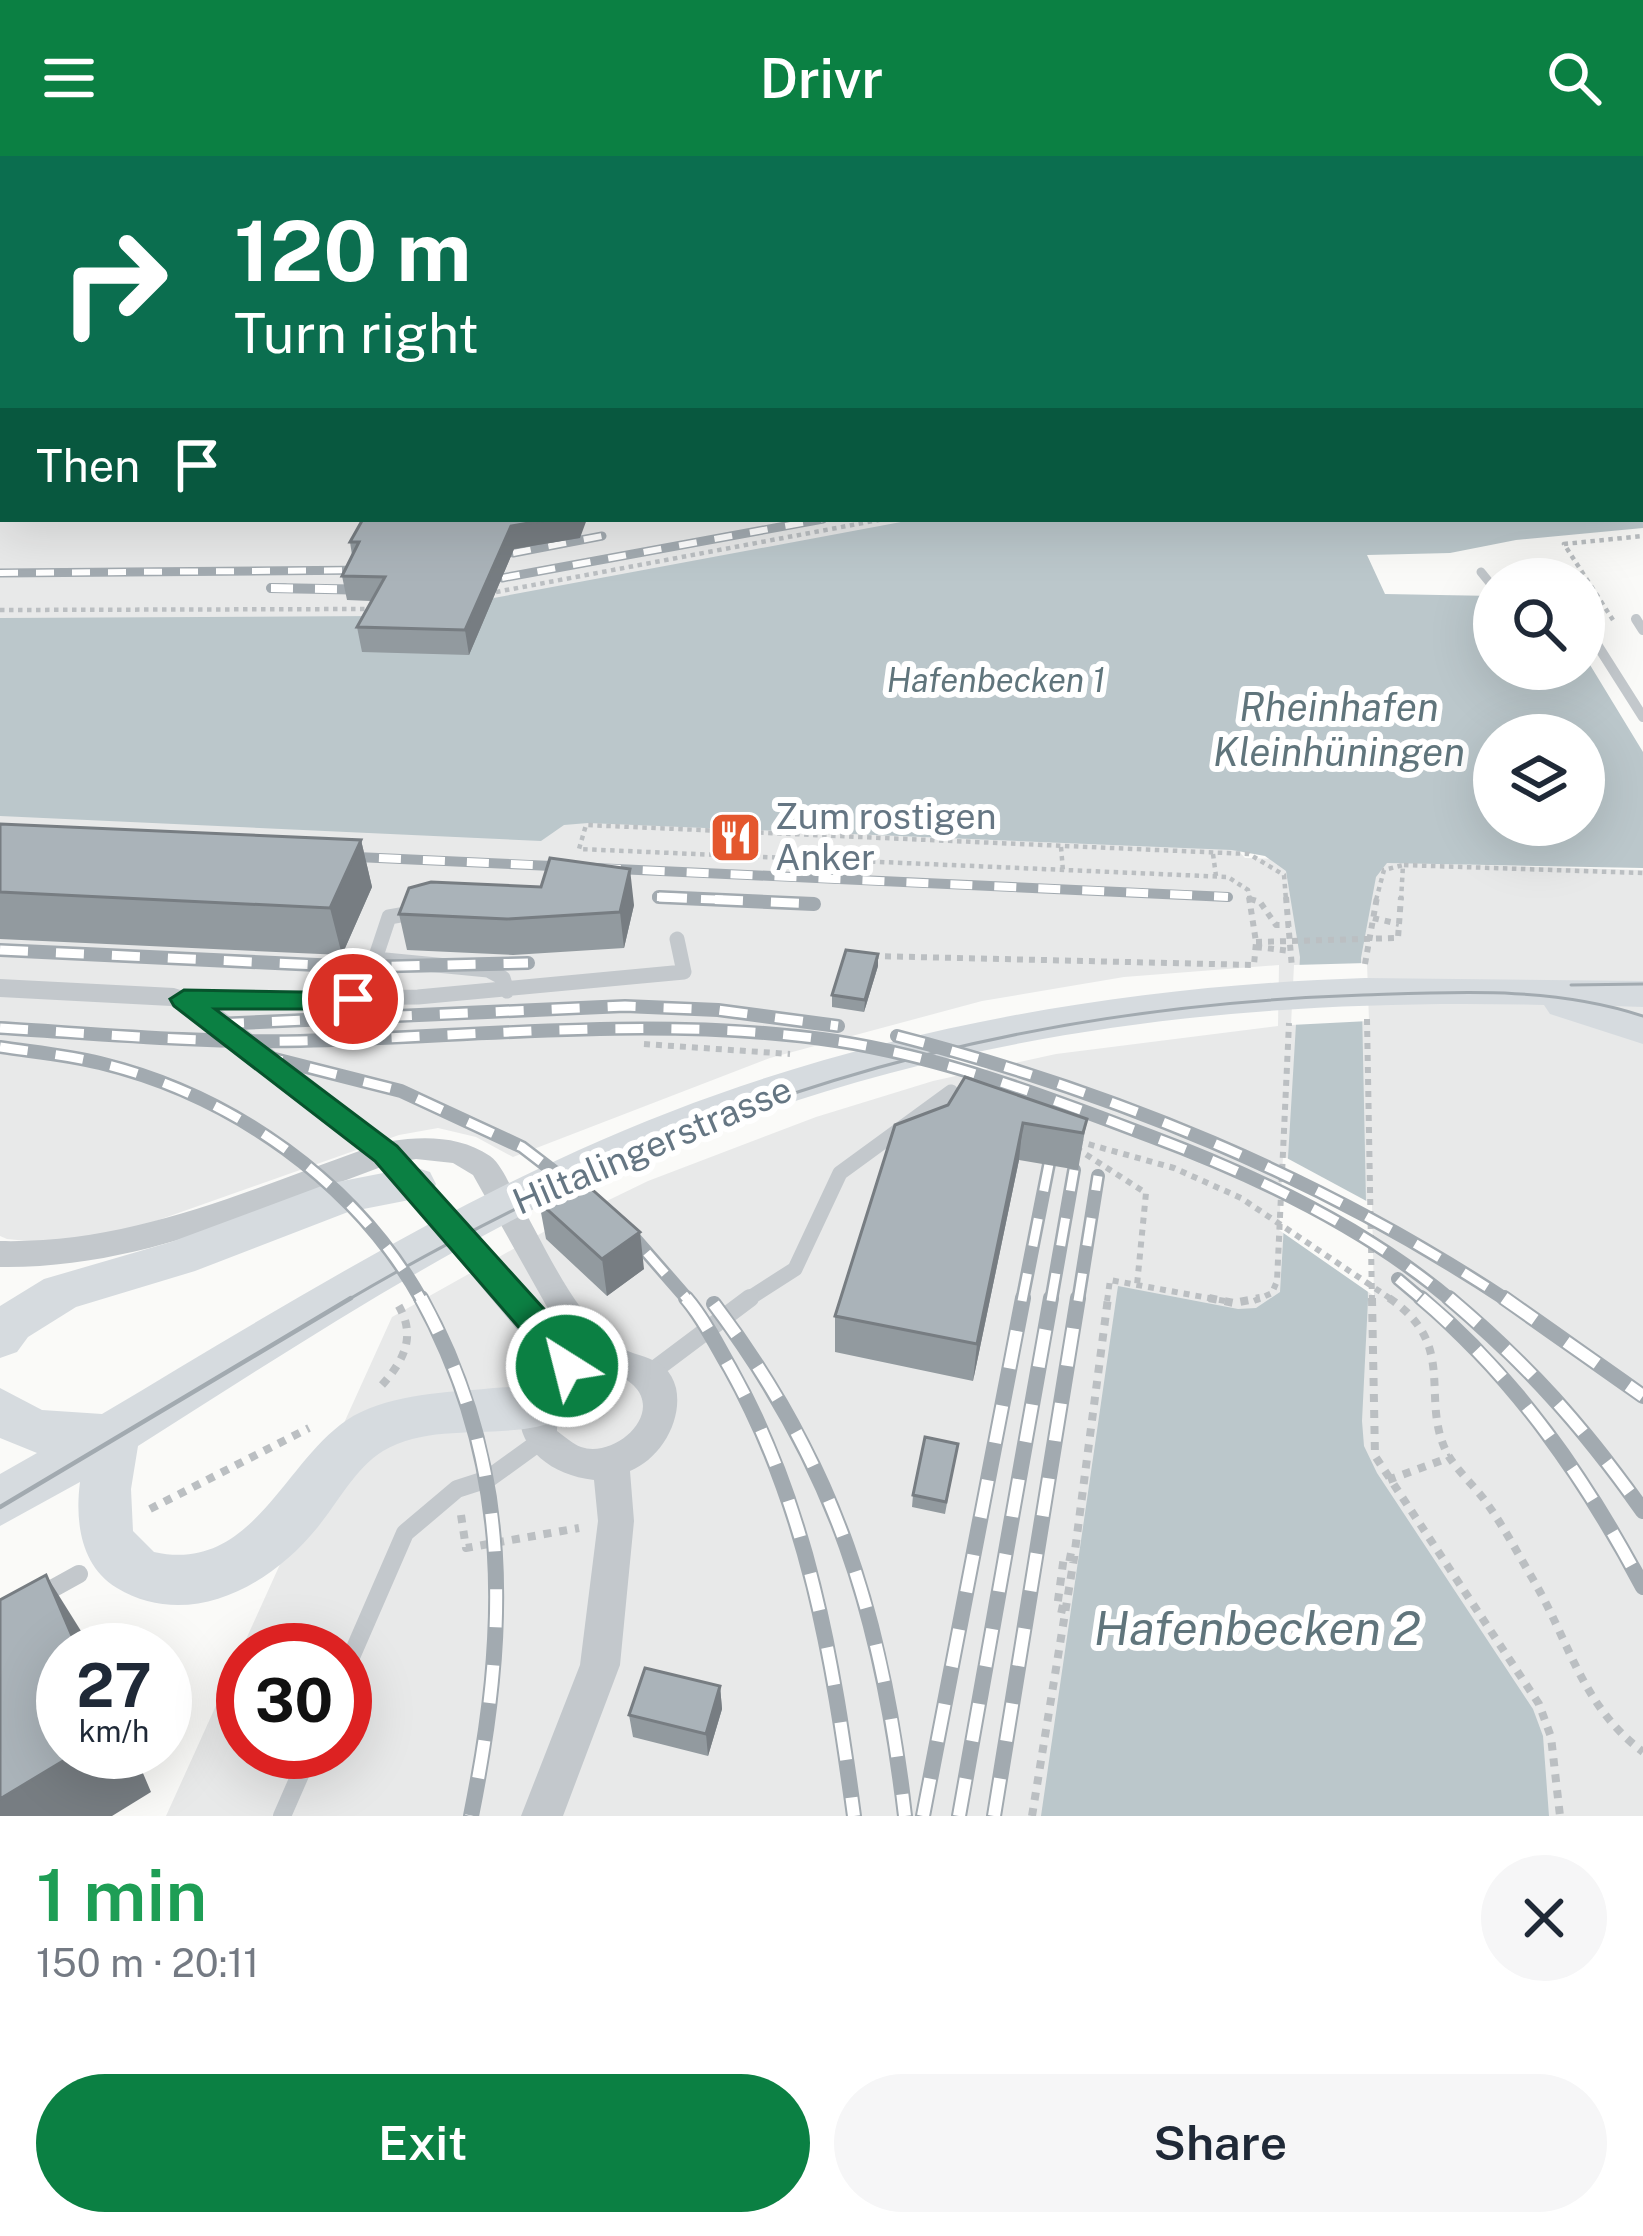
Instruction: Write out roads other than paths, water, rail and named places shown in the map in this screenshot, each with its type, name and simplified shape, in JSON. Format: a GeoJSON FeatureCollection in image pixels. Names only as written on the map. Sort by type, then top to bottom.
{"type":"FeatureCollection","features":[{"type":"Feature","properties":{"kind":"main road","name":"Hiltalingerstrasse"},"geometry":{"type":"LineString","coordinates":[[1519,990],[1643,1030]]}},
{"type":"Feature","properties":{"kind":"main road","name":"Hiltalingerstrasse"},"geometry":{"type":"LineString","coordinates":[[17,1492],[495,1210],[615,1153],[795,1084],[993,1033],[1089,1015],[1280,994],[1519,990],[1643,994]]}},
{"type":"Feature","properties":{"kind":"main road"},"geometry":{"type":"LineString","coordinates":[[0,1338],[11,1323],[61,1292],[179,1258],[343,1196],[400,1169]]}},
{"type":"Feature","properties":{"kind":"main road"},"geometry":{"type":"LineString","coordinates":[[0,1410],[33,1430],[87,1439],[115,1435],[105,1510],[108,1540],[127,1566],[158,1580],[192,1580],[230,1569],[264,1548],[359,1438],[395,1420],[548,1405]]}},
{"type":"Feature","properties":{"kind":"street"},"geometry":{"type":"LineString","coordinates":[[0,988],[184,999],[400,1169],[540,1328],[548,1405],[571,1462],[611,1462],[628,1456],[655,1432],[662,1401],[650,1373],[638,1363],[604,1356],[568,1312],[484,1167],[459,1154],[416,1148],[400,1169],[103,1249],[63,1255],[0,1254]]}},
{"type":"Feature","properties":{"kind":"street"},"geometry":{"type":"LineString","coordinates":[[548,1405],[604,1356]]}},
{"type":"Feature","properties":{"kind":"street"},"geometry":{"type":"LineString","coordinates":[[542,1816],[600,1665],[616,1521],[611,1462]]}},
{"type":"Feature","properties":{"kind":"lane"},"geometry":{"type":"LineString","coordinates":[[1605,657],[1643,717]]}},
{"type":"Feature","properties":{"kind":"lane"},"geometry":{"type":"LineString","coordinates":[[431,909],[389,917],[375,959],[488,970],[502,978],[507,991]]}},
{"type":"Feature","properties":{"kind":"lane"},"geometry":{"type":"LineString","coordinates":[[184,999],[385,999],[685,972],[677,939]]}},
{"type":"Feature","properties":{"kind":"lane"},"geometry":{"type":"LineString","coordinates":[[650,1373],[724,1315],[795,1269],[840,1173],[951,1092]]}},
{"type":"Feature","properties":{"kind":"lane"},"geometry":{"type":"LineString","coordinates":[[366,1623],[405,1533],[457,1489],[488,1479],[548,1405]]}},
{"type":"Feature","properties":{"kind":"lane"},"geometry":{"type":"LineString","coordinates":[[20,1606],[79,1574]]}},
{"type":"Feature","properties":{"kind":"lane"},"geometry":{"type":"LineString","coordinates":[[282,1816],[298,1779]]}},
{"type":"Feature","properties":{"kind":"water"},"geometry":{"type":"Polygon","coordinates":[[[901,522],[1643,522],[1643,528],[1516,540],[1450,553],[1367,555],[1385,594],[1473,596],[1473,690],[1605,690],[1643,752],[1643,868],[1387,863],[1376,877],[1361,958],[1368,1300],[1364,1446],[1377,1473],[1533,1709],[1543,1736],[1549,1816],[1041,1816],[1118,1286],[1238,1309],[1256,1308],[1280,1292],[1300,957],[1286,871],[1265,856],[1232,850],[588,823],[564,825],[541,841],[0,816],[0,618],[378,616],[901,522]]]}},
{"type":"Feature","properties":{"kind":"tram line"},"geometry":{"type":"LineString","coordinates":[[1571,985],[1643,984]]}},
{"type":"Feature","properties":{"kind":"tram line"},"geometry":{"type":"LineString","coordinates":[[346,1301],[468,1233],[589,1174],[711,1123],[834,1080],[959,1047],[1089,1021],[1223,1004],[1363,995],[1539,995],[1643,1016]]}},
{"type":"Feature","properties":{"kind":"tram line"},"geometry":{"type":"LineString","coordinates":[[0,1507],[351,1298]]}},
{"type":"Feature","properties":{"kind":"railway"},"geometry":{"type":"LineString","coordinates":[[502,578],[807,522]]}},
{"type":"Feature","properties":{"kind":"railway"},"geometry":{"type":"LineString","coordinates":[[513,553],[602,536]]}},
{"type":"Feature","properties":{"kind":"railway"},"geometry":{"type":"LineString","coordinates":[[0,573],[378,570]]}},
{"type":"Feature","properties":{"kind":"railway"},"geometry":{"type":"LineString","coordinates":[[285,588],[271,588],[379,590]]}},
{"type":"Feature","properties":{"kind":"railway"},"geometry":{"type":"LineString","coordinates":[[335,856],[1228,897]]}},
{"type":"Feature","properties":{"kind":"railway"},"geometry":{"type":"LineString","coordinates":[[657,897],[696,899]]}},
{"type":"Feature","properties":{"kind":"railway"},"geometry":{"type":"LineString","coordinates":[[659,897],[696,899]]}},
{"type":"Feature","properties":{"kind":"railway"},"geometry":{"type":"LineString","coordinates":[[696,899],[727,900]]}},
{"type":"Feature","properties":{"kind":"railway"},"geometry":{"type":"LineString","coordinates":[[696,899],[814,904]]}},
{"type":"Feature","properties":{"kind":"railway"},"geometry":{"type":"LineString","coordinates":[[0,950],[359,967],[528,963]]}},
{"type":"Feature","properties":{"kind":"railway"},"geometry":{"type":"LineString","coordinates":[[216,1024],[625,1006],[718,1010],[838,1026]]}},
{"type":"Feature","properties":{"kind":"railway"},"geometry":{"type":"LineString","coordinates":[[0,1028],[262,1041],[703,1029],[876,1048],[1035,1093],[1229,1168],[1346,1227],[1452,1301]]}},
{"type":"Feature","properties":{"kind":"railway"},"geometry":{"type":"LineString","coordinates":[[897,1036],[1058,1084],[1214,1143],[1364,1215],[1508,1301]]}},
{"type":"Feature","properties":{"kind":"railway"},"geometry":{"type":"LineString","coordinates":[[0,1047],[88,1060],[149,1078],[242,1121],[326,1182],[395,1258],[422,1301]]}},
{"type":"Feature","properties":{"kind":"railway"},"geometry":{"type":"LineString","coordinates":[[255,1054],[401,1091],[522,1147],[621,1223],[689,1301]]}},
{"type":"Feature","properties":{"kind":"railway"},"geometry":{"type":"LineString","coordinates":[[1022,1301],[1049,1164]]}},
{"type":"Feature","properties":{"kind":"railway"},"geometry":{"type":"LineString","coordinates":[[1051,1301],[1074,1170]]}},
{"type":"Feature","properties":{"kind":"railway"},"geometry":{"type":"LineString","coordinates":[[1078,1301],[1098,1176]]}},
{"type":"Feature","properties":{"kind":"railway"},"geometry":{"type":"LineString","coordinates":[[1398,1279],[1424,1301]]}},
{"type":"Feature","properties":{"kind":"railway"},"geometry":{"type":"LineString","coordinates":[[421,1298],[451,1361],[473,1424],[495,1551],[492,1681],[471,1816]]}},
{"type":"Feature","properties":{"kind":"railway"},"geometry":{"type":"LineString","coordinates":[[686,1298],[757,1421],[798,1530],[826,1642],[854,1816]]}},
{"type":"Feature","properties":{"kind":"railway"},"geometry":{"type":"LineString","coordinates":[[923,1816],[1023,1298]]}},
{"type":"Feature","properties":{"kind":"railway"},"geometry":{"type":"LineString","coordinates":[[959,1816],[1051,1298]]}},
{"type":"Feature","properties":{"kind":"railway"},"geometry":{"type":"LineString","coordinates":[[994,1816],[1078,1298]]}},
{"type":"Feature","properties":{"kind":"railway"},"geometry":{"type":"LineString","coordinates":[[1421,1298],[1488,1362],[1546,1432],[1643,1587]]}},
{"type":"Feature","properties":{"kind":"railway"},"geometry":{"type":"LineString","coordinates":[[1449,1298],[1553,1398],[1643,1511]]}},
{"type":"Feature","properties":{"kind":"railway"},"geometry":{"type":"LineString","coordinates":[[1504,1298],[1643,1396]]}},
{"type":"Feature","properties":{"kind":"railway"},"geometry":{"type":"LineString","coordinates":[[714,1304],[792,1424],[847,1546],[883,1675],[905,1816]]}},
{"type":"Feature","properties":{"kind":"place","name":"Zum rostigen Anker"},"geometry":{"type":"Point","coordinates":[736,837]}},
{"type":"Feature","properties":{"kind":"water label","name":"Hafenbecken 1"},"geometry":{"type":"Point","coordinates":[996,680]}},
{"type":"Feature","properties":{"kind":"water label","name":"Rheinhafen Kleinhüningen"},"geometry":{"type":"Point","coordinates":[1339,730]}},
{"type":"Feature","properties":{"kind":"water label","name":"Hafenbecken 2"},"geometry":{"type":"Point","coordinates":[1257,1628]}}]}
